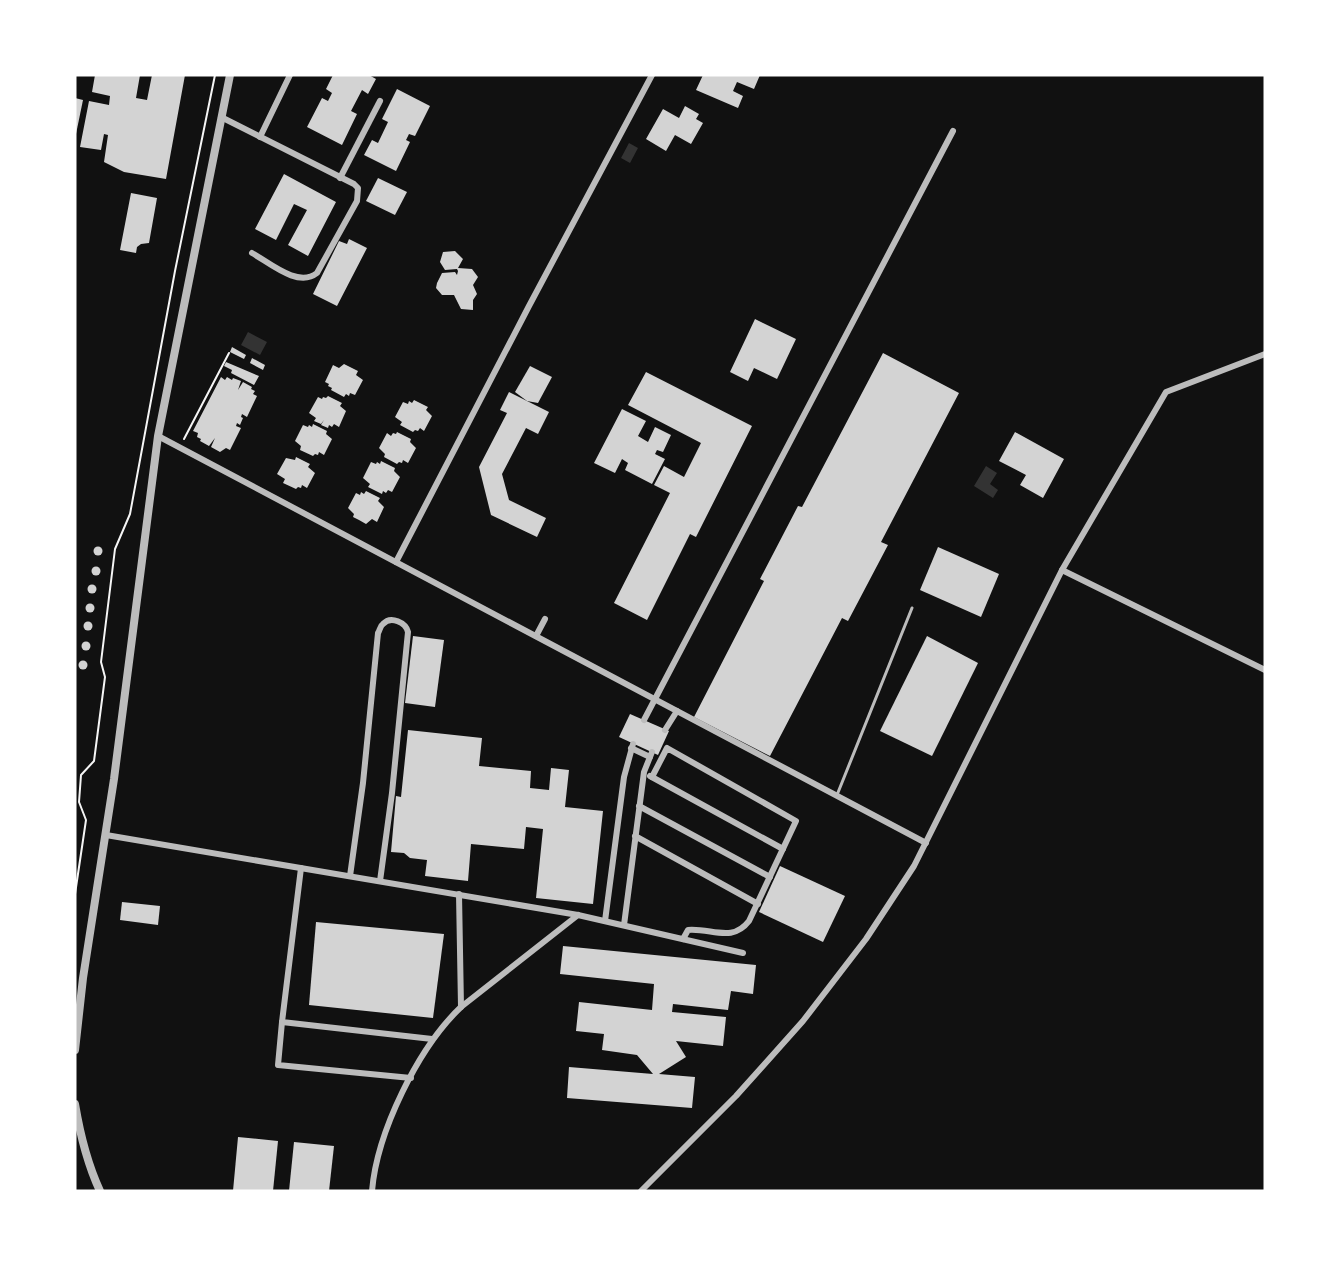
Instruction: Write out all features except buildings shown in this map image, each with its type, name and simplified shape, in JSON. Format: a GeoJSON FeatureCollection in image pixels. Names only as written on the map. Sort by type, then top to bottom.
{"type":"FeatureCollection","features":[{"type":"Feature","properties":{"kind":"street"},"geometry":{"type":"LineString","coordinates":[[75,1050],[83,978],[106,836],[158,436],[230,75]]}},
{"type":"Feature","properties":{"kind":"street"},"geometry":{"type":"LineString","coordinates":[[260,137],[290,75]]}},
{"type":"Feature","properties":{"kind":"street"},"geometry":{"type":"LineString","coordinates":[[396,562],[652,75]]}},
{"type":"Feature","properties":{"kind":"street"},"geometry":{"type":"LineString","coordinates":[[340,178],[380,101]]}},
{"type":"Feature","properties":{"kind":"street"},"geometry":{"type":"LineString","coordinates":[[221,117],[358,188],[359,194],[317,273],[312,278],[302,279],[293,276],[252,253]]}},
{"type":"Feature","properties":{"kind":"street"},"geometry":{"type":"LineString","coordinates":[[644,720],[953,131]]}},
{"type":"Feature","properties":{"kind":"street"},"geometry":{"type":"LineString","coordinates":[[641,1191],[736,1096],[803,1021],[866,939],[914,866],[1062,570],[1166,392],[1265,354]]}},
{"type":"Feature","properties":{"kind":"street"},"geometry":{"type":"LineString","coordinates":[[158,436],[926,843]]}},
{"type":"Feature","properties":{"kind":"street"},"geometry":{"type":"LineString","coordinates":[[1062,570],[1265,670]]}},
{"type":"Feature","properties":{"kind":"street"},"geometry":{"type":"LineString","coordinates":[[536,636],[545,619]]}},
{"type":"Feature","properties":{"kind":"street"},"geometry":{"type":"LineString","coordinates":[[350,876],[363,783],[378,633],[383,623],[400,622],[407,627],[408,632],[392,793],[380,881]]}},
{"type":"Feature","properties":{"kind":"street"},"geometry":{"type":"LineString","coordinates":[[665,729],[677,711]]}},
{"type":"Feature","properties":{"kind":"street"},"geometry":{"type":"LineString","coordinates":[[605,921],[624,777],[632,746],[651,754],[644,772],[624,925]]}},
{"type":"Feature","properties":{"kind":"street"},"geometry":{"type":"LineString","coordinates":[[652,777],[667,748],[795,819],[796,823],[750,921],[742,930],[732,933],[688,930],[683,939]]}},
{"type":"Feature","properties":{"kind":"street"},"geometry":{"type":"LineString","coordinates":[[644,772],[783,849]]}},
{"type":"Feature","properties":{"kind":"street"},"geometry":{"type":"LineString","coordinates":[[639,806],[771,877]]}},
{"type":"Feature","properties":{"kind":"street"},"geometry":{"type":"LineString","coordinates":[[106,836],[578,915],[743,953]]}},
{"type":"Feature","properties":{"kind":"street"},"geometry":{"type":"LineString","coordinates":[[635,836],[758,904]]}},
{"type":"Feature","properties":{"kind":"street"},"geometry":{"type":"LineString","coordinates":[[301,868],[278,1065],[411,1078]]}},
{"type":"Feature","properties":{"kind":"street"},"geometry":{"type":"LineString","coordinates":[[459,894],[461,1007]]}},
{"type":"Feature","properties":{"kind":"street"},"geometry":{"type":"LineString","coordinates":[[372,1191],[379,1154],[394,1113],[432,1039],[461,1007],[578,915]]}},
{"type":"Feature","properties":{"kind":"street"},"geometry":{"type":"LineString","coordinates":[[282,1022],[432,1039]]}},
{"type":"Feature","properties":{"kind":"street"},"geometry":{"type":"LineString","coordinates":[[75,1104],[92,1173],[100,1191]]}},
{"type":"Feature","properties":{"kind":"lane"},"geometry":{"type":"LineString","coordinates":[[837,795],[912,608]]}},
{"type":"Feature","properties":{"kind":"path"},"geometry":{"type":"LineString","coordinates":[[75,894],[86,820],[79,802],[81,775],[94,761],[105,677],[101,662],[115,549],[130,514],[147,414],[215,75]]}},
{"type":"Feature","properties":{"kind":"path"},"geometry":{"type":"LineString","coordinates":[[184,439],[206,401],[228,353]]}},
{"type":"Feature","properties":{"kind":"path"},"geometry":{"type":"LineString","coordinates":[[142,412],[147,414]]}},
{"type":"Feature","properties":{"kind":"path"},"geometry":{"type":"LineString","coordinates":[[75,530],[75,543]]}},
{"type":"Feature","properties":{"kind":"path"},"geometry":{"type":"LineString","coordinates":[[99,686],[104,686]]}},
{"type":"Feature","properties":{"kind":"shaded area"},"geometry":{"type":"Polygon","coordinates":[[[629,143],[638,148],[630,163],[621,158],[629,143]]]}},
{"type":"Feature","properties":{"kind":"shaded area"},"geometry":{"type":"Polygon","coordinates":[[[248,332],[267,342],[260,355],[241,345],[248,332]]]}},
{"type":"Feature","properties":{"kind":"shaded area"},"geometry":{"type":"Polygon","coordinates":[[[986,466],[997,473],[990,484],[998,490],[993,498],[974,486],[986,466]]]}}]}
